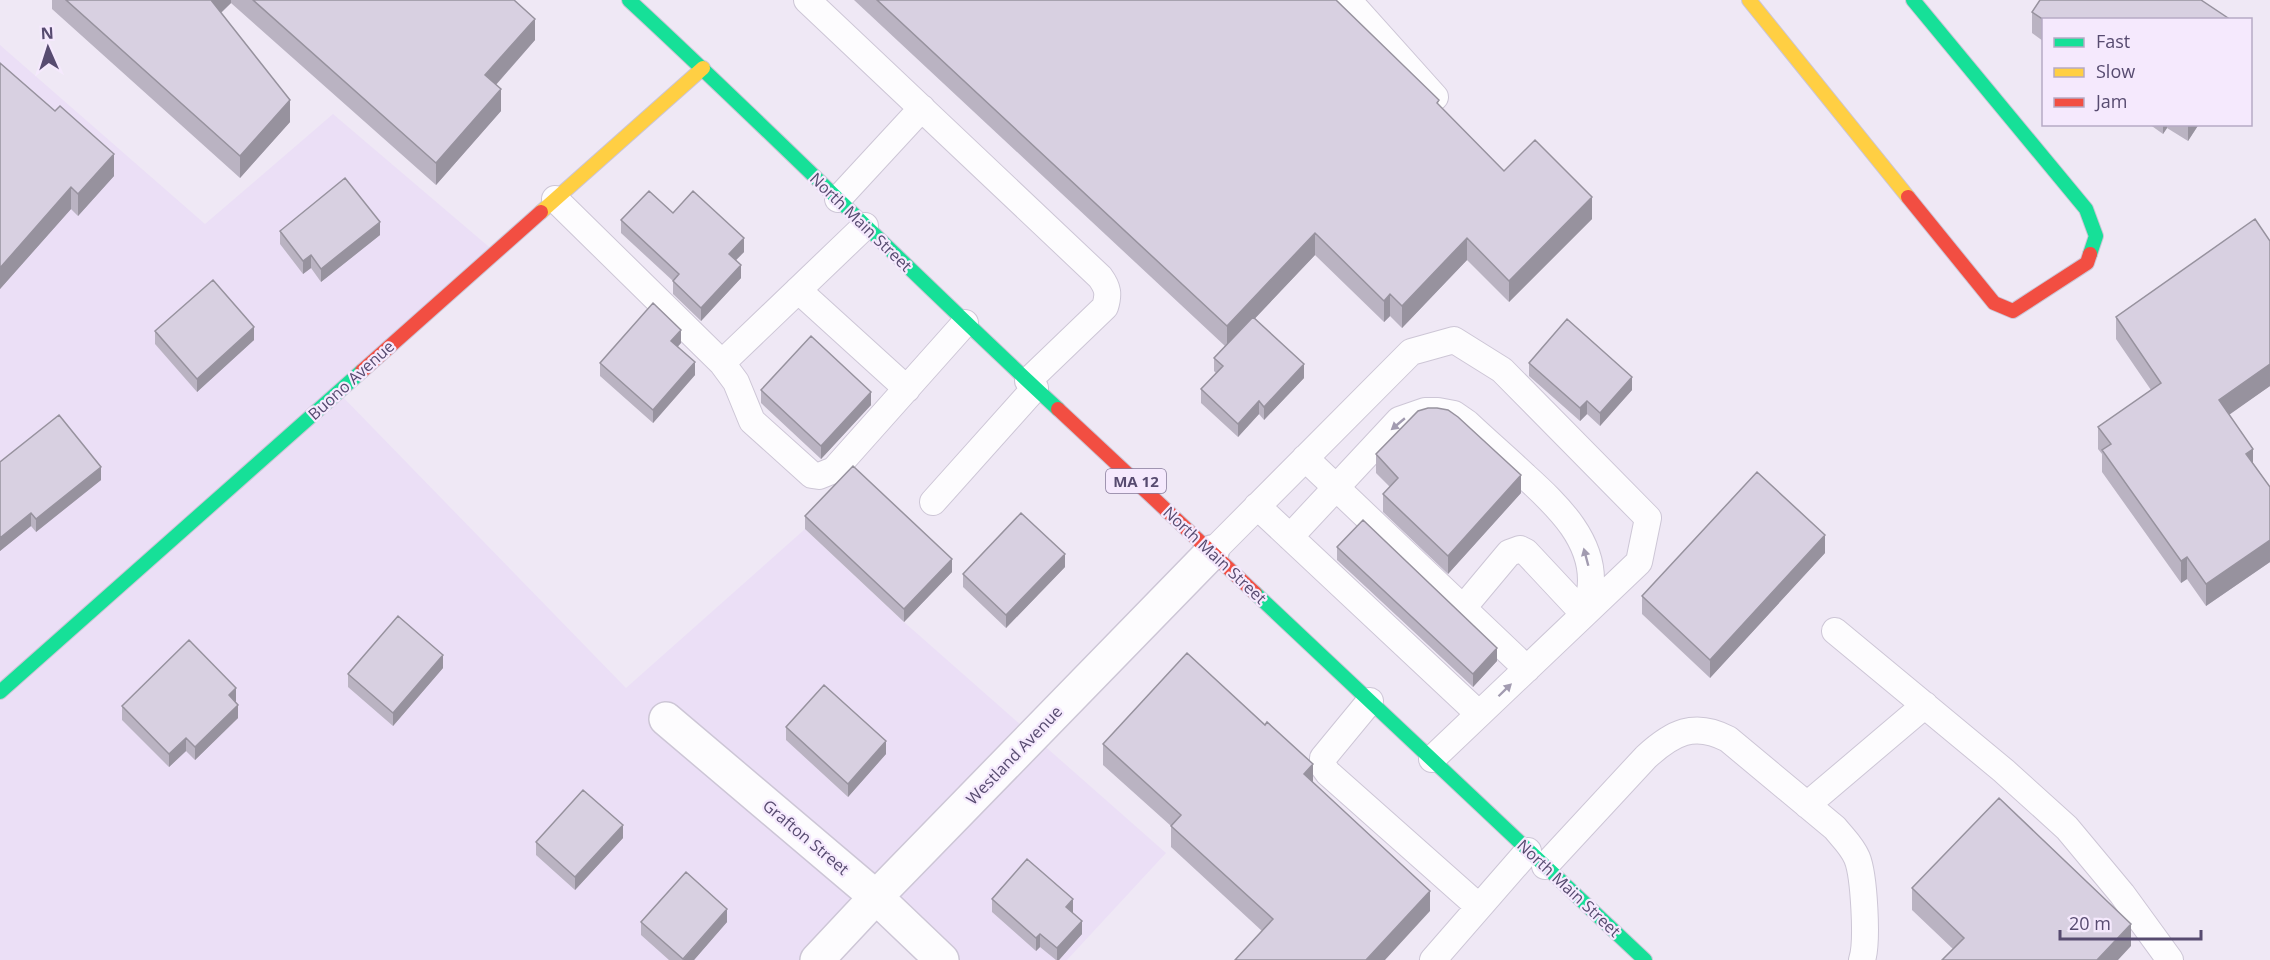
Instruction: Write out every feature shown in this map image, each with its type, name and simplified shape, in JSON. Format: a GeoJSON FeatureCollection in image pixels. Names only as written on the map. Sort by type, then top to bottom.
{"type":"FeatureCollection","features":[{"type":"Feature","properties":{"kind":"main road","name":"North Main Street"},"geometry":{"type":"LineString","coordinates":[[629,0],[703,68],[965,323],[1645,960]]}},
{"type":"Feature","properties":{"kind":"main road"},"geometry":{"type":"LineString","coordinates":[[1749,0],[1973,279],[1994,303],[2013,310],[2087,263],[2096,236],[2086,209],[1912,0]]}},
{"type":"Feature","properties":{"kind":"main road","name":"Buono Avenue"},"geometry":{"type":"LineString","coordinates":[[0,692],[703,68]]}},
{"type":"Feature","properties":{"kind":"street","name":"Westland Avenue"},"geometry":{"type":"LineString","coordinates":[[817,960],[1212,552]]}},
{"type":"Feature","properties":{"kind":"street","name":"Grafton Street"},"geometry":{"type":"LineString","coordinates":[[666,719],[876,897],[942,960]]}},
{"type":"Feature","properties":{"kind":"lane"},"geometry":{"type":"LineString","coordinates":[[807,0],[1100,277],[1107,287],[1108,297],[1105,307],[1031,384],[933,502]]}},
{"type":"Feature","properties":{"kind":"lane"},"geometry":{"type":"LineString","coordinates":[[1348,0],[1435,97]]}},
{"type":"Feature","properties":{"kind":"lane"},"geometry":{"type":"LineString","coordinates":[[838,199],[922,108]]}},
{"type":"Feature","properties":{"kind":"lane"},"geometry":{"type":"LineString","coordinates":[[555,199],[722,363],[736,382],[752,421],[812,475],[819,476],[834,470],[965,323]]}},
{"type":"Feature","properties":{"kind":"lane"},"geometry":{"type":"LineString","coordinates":[[722,363],[865,226]]}},
{"type":"Feature","properties":{"kind":"lane"},"geometry":{"type":"LineString","coordinates":[[798,290],[907,389]]}},
{"type":"Feature","properties":{"kind":"lane"},"geometry":{"type":"LineString","coordinates":[[1212,552],[1411,352],[1454,340],[1502,369],[1648,518],[1639,562],[1432,759]]}},
{"type":"Feature","properties":{"kind":"lane"},"geometry":{"type":"LineString","coordinates":[[1290,537],[1338,489],[1399,420],[1425,411],[1454,414],[1467,423],[1560,508],[1583,545],[1589,566],[1593,606]]}},
{"type":"Feature","properties":{"kind":"lane"},"geometry":{"type":"LineString","coordinates":[[1305,458],[1527,669]]}},
{"type":"Feature","properties":{"kind":"lane"},"geometry":{"type":"LineString","coordinates":[[1257,506],[1479,714]]}},
{"type":"Feature","properties":{"kind":"lane"},"geometry":{"type":"LineString","coordinates":[[1463,608],[1509,553],[1520,549],[1593,606]]}},
{"type":"Feature","properties":{"kind":"lane"},"geometry":{"type":"LineString","coordinates":[[1835,631],[2004,771],[2067,828],[2122,894],[2170,960]]}},
{"type":"Feature","properties":{"kind":"lane"},"geometry":{"type":"LineString","coordinates":[[1370,701],[1323,758],[1323,766],[1328,773],[1479,907]]}},
{"type":"Feature","properties":{"kind":"lane"},"geometry":{"type":"LineString","coordinates":[[1807,805],[1925,705]]}},
{"type":"Feature","properties":{"kind":"lane"},"geometry":{"type":"LineString","coordinates":[[1433,960],[1479,907],[1537,858],[1662,742],[1675,734],[1688,731],[1717,733],[1728,739],[1834,828],[1849,844],[1858,860],[1866,930],[1862,960]]}},
{"type":"Feature","properties":{"kind":"shaded area"},"geometry":{"type":"Polygon","coordinates":[[[0,45],[205,224],[333,114],[495,252],[338,392],[626,688],[805,529],[904,622],[1166,853],[1067,960],[942,960],[876,897],[817,960],[0,960],[0,45]]]}},
{"type":"Feature","properties":{"kind":"building"},"geometry":{"type":"Polygon","coordinates":[[[66,0],[211,0],[290,100],[240,156],[66,0]]]}},
{"type":"Feature","properties":{"kind":"building"},"geometry":{"type":"Polygon","coordinates":[[[253,0],[514,0],[535,19],[485,75],[501,89],[436,163],[253,0]]]}},
{"type":"Feature","properties":{"kind":"building"},"geometry":{"type":"Polygon","coordinates":[[[877,0],[1336,0],[1439,100],[1437,103],[1504,171],[1535,140],[1592,197],[1509,281],[1467,238],[1402,306],[1390,294],[1384,301],[1315,233],[1227,326],[877,0]]]}},
{"type":"Feature","properties":{"kind":"building"},"geometry":{"type":"Polygon","coordinates":[[[2040,0],[2201,0],[2228,18],[2042,19],[2032,12],[2040,0]]]}},
{"type":"Feature","properties":{"kind":"building"},"geometry":{"type":"Polygon","coordinates":[[[0,63],[55,111],[60,106],[114,154],[78,194],[71,187],[0,268],[0,63]]]}},
{"type":"Feature","properties":{"kind":"building"},"geometry":{"type":"Polygon","coordinates":[[[345,178],[380,222],[321,269],[311,255],[303,261],[280,231],[345,178]]]}},
{"type":"Feature","properties":{"kind":"building"},"geometry":{"type":"Polygon","coordinates":[[[649,191],[673,213],[693,191],[744,238],[729,254],[741,265],[701,308],[673,281],[679,274],[621,220],[649,191]]]}},
{"type":"Feature","properties":{"kind":"building"},"geometry":{"type":"Polygon","coordinates":[[[2255,219],[2270,241],[2270,364],[2219,400],[2253,449],[2246,454],[2270,487],[2270,540],[2206,584],[2187,557],[2181,561],[2102,450],[2111,444],[2098,427],[2161,383],[2116,317],[2255,219]]]}},
{"type":"Feature","properties":{"kind":"building"},"geometry":{"type":"Polygon","coordinates":[[[213,280],[254,327],[197,379],[155,331],[213,280]]]}},
{"type":"Feature","properties":{"kind":"building"},"geometry":{"type":"Polygon","coordinates":[[[653,303],[681,330],[671,341],[695,362],[653,410],[600,363],[653,303]]]}},
{"type":"Feature","properties":{"kind":"building"},"geometry":{"type":"Polygon","coordinates":[[[1253,317],[1304,364],[1264,407],[1259,401],[1238,424],[1201,389],[1223,366],[1214,358],[1253,317]]]}},
{"type":"Feature","properties":{"kind":"building"},"geometry":{"type":"Polygon","coordinates":[[[1567,319],[1632,377],[1600,413],[1587,401],[1580,408],[1529,363],[1567,319]]]}},
{"type":"Feature","properties":{"kind":"building"},"geometry":{"type":"Polygon","coordinates":[[[811,336],[871,392],[821,446],[761,390],[811,336]]]}},
{"type":"Feature","properties":{"kind":"building"},"geometry":{"type":"Polygon","coordinates":[[[1428,408],[1448,410],[1458,417],[1521,475],[1448,556],[1383,494],[1398,478],[1376,454],[1418,411],[1428,408]]]}},
{"type":"Feature","properties":{"kind":"building"},"geometry":{"type":"Polygon","coordinates":[[[59,415],[101,467],[36,519],[31,513],[0,538],[0,462],[59,415]]]}},
{"type":"Feature","properties":{"kind":"building"},"geometry":{"type":"Polygon","coordinates":[[[853,466],[952,559],[904,609],[805,516],[853,466]]]}},
{"type":"Feature","properties":{"kind":"building"},"geometry":{"type":"Polygon","coordinates":[[[1757,472],[1825,535],[1710,660],[1642,596],[1757,472]]]}},
{"type":"Feature","properties":{"kind":"building"},"geometry":{"type":"Polygon","coordinates":[[[1021,513],[1065,554],[1006,615],[963,574],[1021,513]]]}},
{"type":"Feature","properties":{"kind":"building"},"geometry":{"type":"Polygon","coordinates":[[[1363,520],[1497,648],[1473,674],[1337,547],[1363,520]]]}},
{"type":"Feature","properties":{"kind":"building"},"geometry":{"type":"Polygon","coordinates":[[[398,616],[443,655],[393,713],[348,674],[398,616]]]}},
{"type":"Feature","properties":{"kind":"building"},"geometry":{"type":"Polygon","coordinates":[[[189,640],[236,688],[229,695],[238,705],[195,747],[186,738],[169,754],[122,706],[189,640]]]}},
{"type":"Feature","properties":{"kind":"building"},"geometry":{"type":"Polygon","coordinates":[[[1187,653],[1265,725],[1267,722],[1313,764],[1304,774],[1430,891],[1366,960],[1235,960],[1273,919],[1171,826],[1181,815],[1103,744],[1187,653]]]}},
{"type":"Feature","properties":{"kind":"building"},"geometry":{"type":"Polygon","coordinates":[[[824,685],[886,741],[848,784],[786,727],[824,685]]]}},
{"type":"Feature","properties":{"kind":"building"},"geometry":{"type":"Polygon","coordinates":[[[583,790],[623,825],[575,877],[536,842],[583,790]]]}},
{"type":"Feature","properties":{"kind":"building"},"geometry":{"type":"Polygon","coordinates":[[[1999,798],[2131,924],[2097,960],[1942,960],[1964,938],[1912,888],[1999,798]]]}},
{"type":"Feature","properties":{"kind":"building"},"geometry":{"type":"Polygon","coordinates":[[[1027,859],[1073,899],[1066,907],[1082,921],[1057,948],[1040,934],[1036,938],[992,899],[1027,859]]]}},
{"type":"Feature","properties":{"kind":"building"},"geometry":{"type":"Polygon","coordinates":[[[686,872],[727,909],[683,959],[641,922],[686,872]]]}},
{"type":"Feature","properties":{"kind":"traffic: fast"},"geometry":{"type":"LineString","coordinates":[[629,0],[1058,409]]}},
{"type":"Feature","properties":{"kind":"traffic: fast"},"geometry":{"type":"LineString","coordinates":[[1913,0],[2086,209],[2096,236],[2090,254]]}},
{"type":"Feature","properties":{"kind":"traffic: fast"},"geometry":{"type":"LineString","coordinates":[[0,692],[362,371]]}},
{"type":"Feature","properties":{"kind":"traffic: fast"},"geometry":{"type":"LineString","coordinates":[[1255,593],[1645,960]]}},
{"type":"Feature","properties":{"kind":"traffic: slow"},"geometry":{"type":"LineString","coordinates":[[1749,0],[1908,197]]}},
{"type":"Feature","properties":{"kind":"traffic: slow"},"geometry":{"type":"LineString","coordinates":[[541,212],[703,68]]}},
{"type":"Feature","properties":{"kind":"traffic: jam"},"geometry":{"type":"LineString","coordinates":[[1908,197],[1994,303],[2013,311],[2087,263],[2090,254]]}},
{"type":"Feature","properties":{"kind":"traffic: jam"},"geometry":{"type":"LineString","coordinates":[[362,371],[541,212]]}},
{"type":"Feature","properties":{"kind":"traffic: jam"},"geometry":{"type":"LineString","coordinates":[[1058,409],[1255,593]]}}]}
